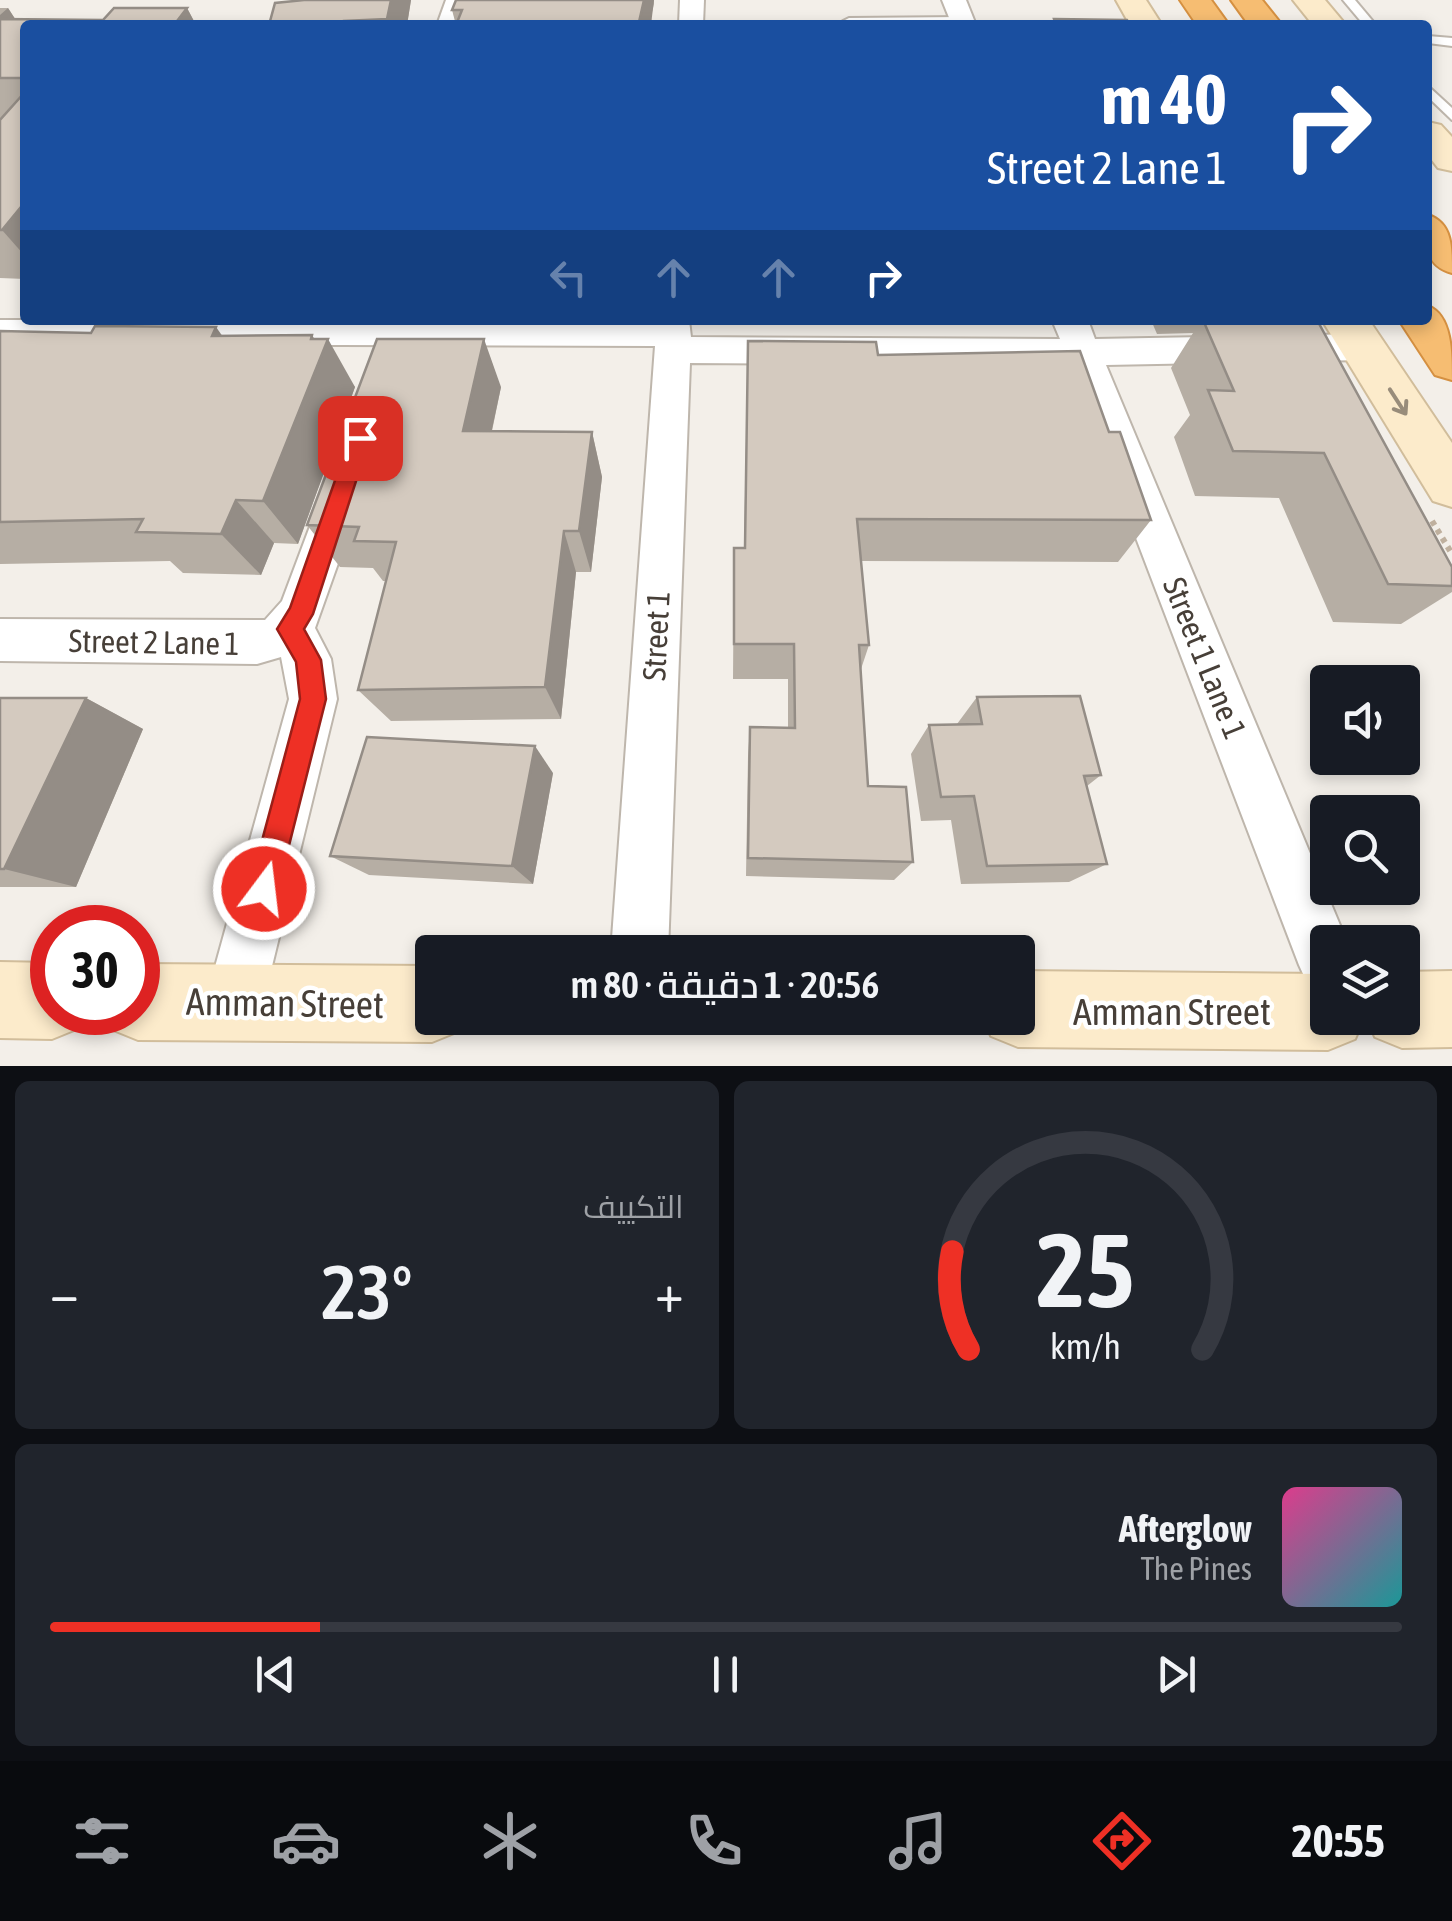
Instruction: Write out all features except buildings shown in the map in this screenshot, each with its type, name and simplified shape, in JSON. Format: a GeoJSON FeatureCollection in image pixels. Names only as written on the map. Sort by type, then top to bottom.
{"type":"FeatureCollection","features":[{"type":"Feature","properties":{"kind":"highway"},"geometry":{"type":"LineString","coordinates":[[1246,0],[1262,20]]}},
{"type":"Feature","properties":{"kind":"highway"},"geometry":{"type":"LineString","coordinates":[[1432,207],[1452,223]]}},
{"type":"Feature","properties":{"kind":"highway"},"geometry":{"type":"LineString","coordinates":[[1432,233],[1452,260]]}},
{"type":"Feature","properties":{"kind":"highway"},"geometry":{"type":"LineString","coordinates":[[1426,325],[1452,362]]}},
{"type":"Feature","properties":{"kind":"main road"},"geometry":{"type":"LineString","coordinates":[[1308,0],[1326,20]]}},
{"type":"Feature","properties":{"kind":"main road"},"geometry":{"type":"LineString","coordinates":[[1432,138],[1452,160]]}},
{"type":"Feature","properties":{"kind":"main road"},"geometry":{"type":"LineString","coordinates":[[1354,334],[1452,486]]}},
{"type":"Feature","properties":{"kind":"main road"},"geometry":{"type":"LineString","coordinates":[[0,1000],[30,1001]]}},
{"type":"Feature","properties":{"kind":"main road","name":"Amman Street"},"geometry":{"type":"LineString","coordinates":[[160,1002],[415,1004]]}},
{"type":"Feature","properties":{"kind":"main road"},"geometry":{"type":"LineString","coordinates":[[1420,1009],[1452,1008]]}},
{"type":"Feature","properties":{"kind":"main road","name":"Amman Street"},"geometry":{"type":"LineString","coordinates":[[1035,1009],[1310,1012]]}},
{"type":"Feature","properties":{"kind":"street"},"geometry":{"type":"LineString","coordinates":[[0,332],[74,326],[295,333],[390,352],[673,334],[1354,334]]}},
{"type":"Feature","properties":{"kind":"street","name":"Street 1"},"geometry":{"type":"LineString","coordinates":[[640,935],[673,334]]}},
{"type":"Feature","properties":{"kind":"street","name":"Street 1 Lane 1"},"geometry":{"type":"LineString","coordinates":[[1076,336],[1312,925]]}},
{"type":"Feature","properties":{"kind":"street"},"geometry":{"type":"LineString","coordinates":[[234,1002],[313,699],[308,660],[290,629],[300,614],[351,464]]}},
{"type":"Feature","properties":{"kind":"street","name":"Street 2 Lane 1"},"geometry":{"type":"LineString","coordinates":[[0,640],[257,643],[290,629]]}},
{"type":"Feature","properties":{"kind":"lane"},"geometry":{"type":"LineString","coordinates":[[1350,0],[1366,20]]}},
{"type":"Feature","properties":{"kind":"lane"},"geometry":{"type":"LineString","coordinates":[[867,20],[960,15]]}},
{"type":"Feature","properties":{"kind":"lane"},"geometry":{"type":"LineString","coordinates":[[1432,94],[1452,116]]}},
{"type":"Feature","properties":{"kind":"lane"},"geometry":{"type":"LineString","coordinates":[[295,333],[309,325]]}},
{"type":"Feature","properties":{"kind":"route"},"geometry":{"type":"LineString","coordinates":[[264,889],[313,699],[308,660],[290,629],[300,614],[360,438]]}}]}
